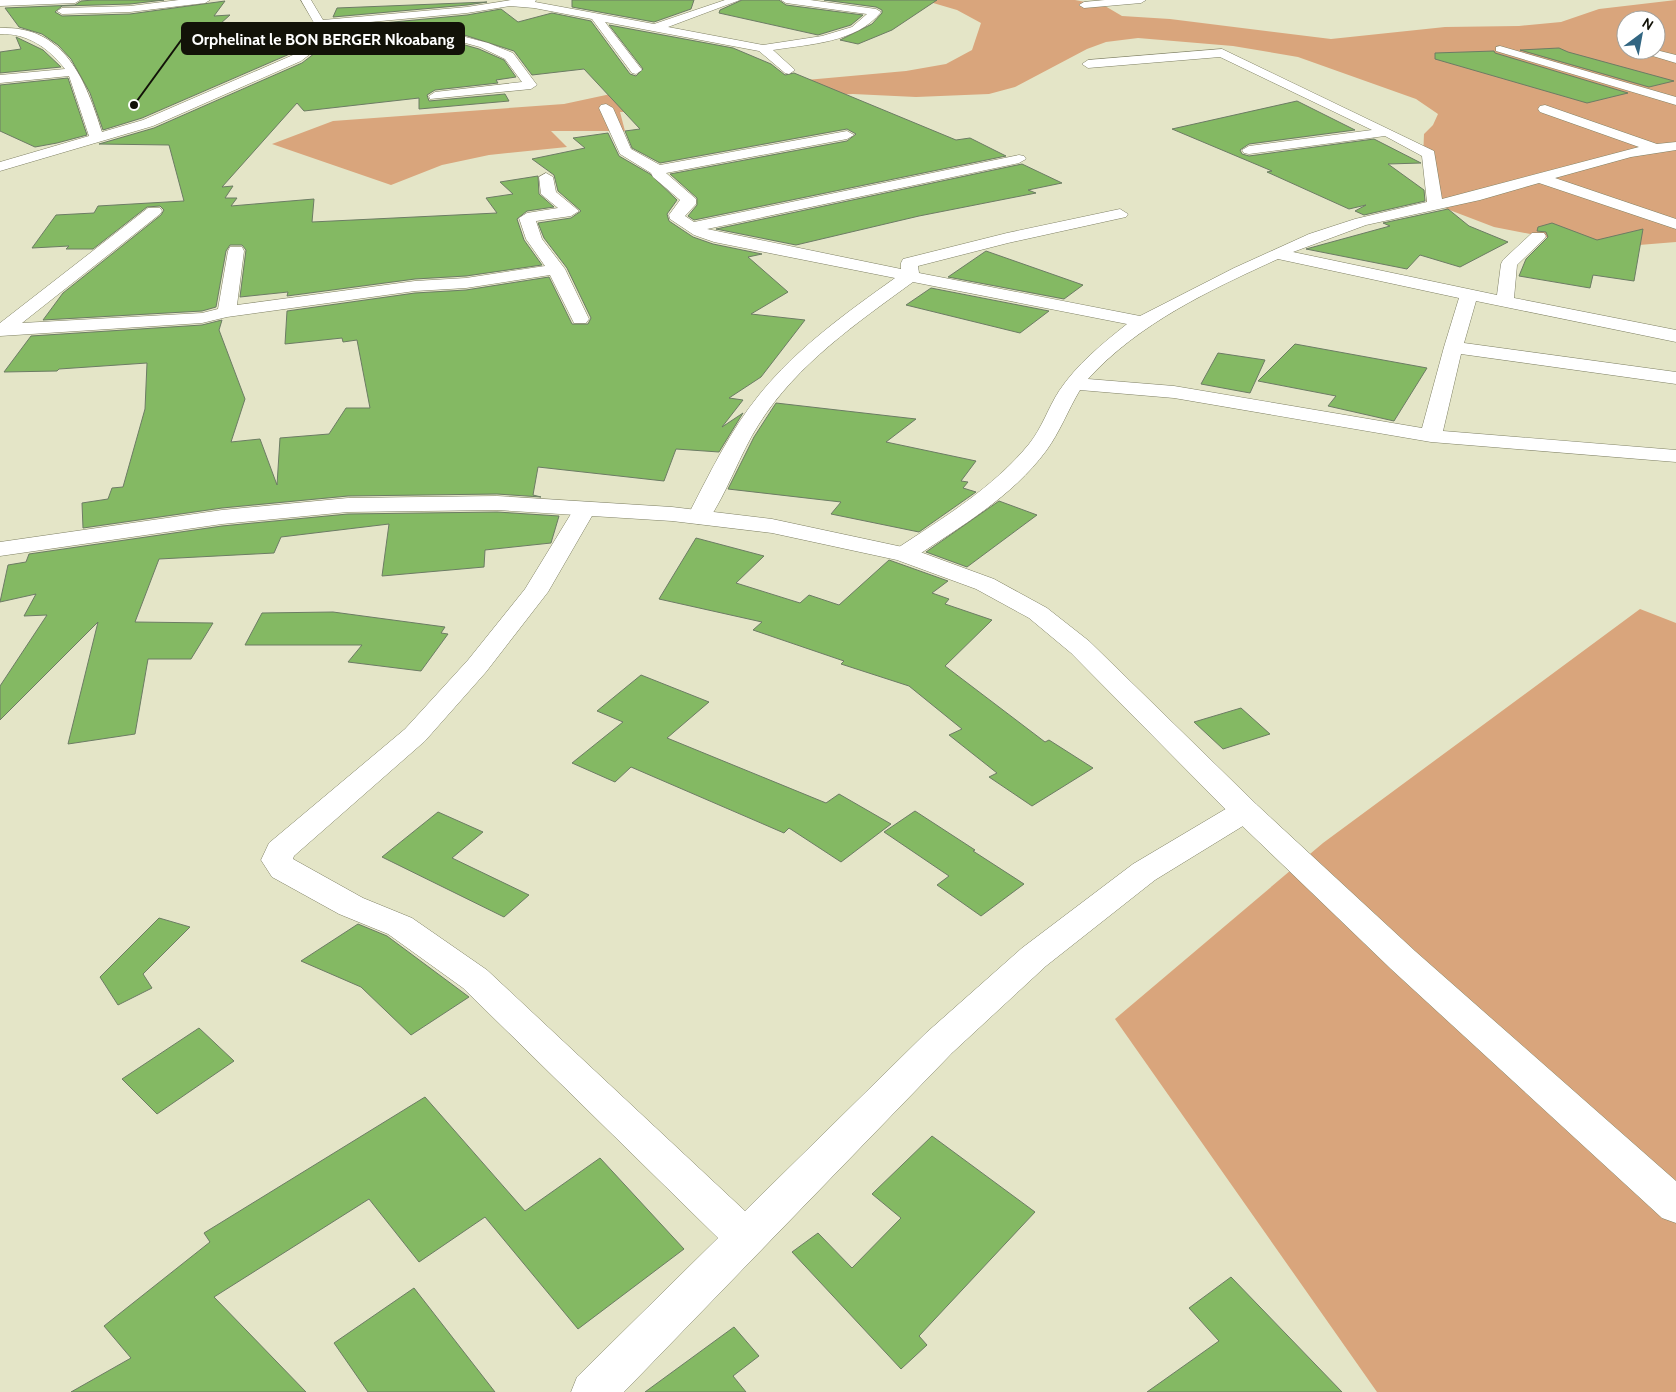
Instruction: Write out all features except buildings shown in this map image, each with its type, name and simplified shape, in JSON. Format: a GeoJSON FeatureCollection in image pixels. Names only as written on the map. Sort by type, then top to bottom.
{"type":"FeatureCollection","features":[{"type":"Feature","properties":{"kind":"street"},"geometry":{"type":"LineString","coordinates":[[0,3],[75,0]]}},
{"type":"Feature","properties":{"kind":"street"},"geometry":{"type":"LineString","coordinates":[[62,11],[130,9],[205,0]]}},
{"type":"Feature","properties":{"kind":"street"},"geometry":{"type":"LineString","coordinates":[[0,167],[148,123],[297,58],[311,48],[324,30],[322,23],[306,0]]}},
{"type":"Feature","properties":{"kind":"street"},"geometry":{"type":"LineString","coordinates":[[322,23],[513,4],[532,0]]}},
{"type":"Feature","properties":{"kind":"street"},"geometry":{"type":"LineString","coordinates":[[653,28],[735,0]]}},
{"type":"Feature","properties":{"kind":"street"},"geometry":{"type":"LineString","coordinates":[[513,4],[534,5],[763,48],[823,39],[856,29],[876,12],[786,0]]}},
{"type":"Feature","properties":{"kind":"street"},"geometry":{"type":"LineString","coordinates":[[1084,5],[1140,0]]}},
{"type":"Feature","properties":{"kind":"street"},"geometry":{"type":"LineString","coordinates":[[597,18],[636,70]]}},
{"type":"Feature","properties":{"kind":"street"},"geometry":{"type":"LineString","coordinates":[[0,32],[21,30],[60,53],[80,84],[97,139]]}},
{"type":"Feature","properties":{"kind":"street"},"geometry":{"type":"LineString","coordinates":[[311,48],[458,38],[484,45],[509,56],[531,85],[435,96]]}},
{"type":"Feature","properties":{"kind":"street"},"geometry":{"type":"LineString","coordinates":[[763,48],[789,70]]}},
{"type":"Feature","properties":{"kind":"street"},"geometry":{"type":"LineString","coordinates":[[1500,49],[1676,101]]}},
{"type":"Feature","properties":{"kind":"street"},"geometry":{"type":"LineString","coordinates":[[1088,64],[1222,53],[1430,154],[1435,205]]}},
{"type":"Feature","properties":{"kind":"street"},"geometry":{"type":"LineString","coordinates":[[0,80],[72,72]]}},
{"type":"Feature","properties":{"kind":"street"},"geometry":{"type":"LineString","coordinates":[[606,108],[626,150],[659,171],[658,174],[662,178],[688,199],[688,204],[676,217],[692,227],[726,239],[1142,322]]}},
{"type":"Feature","properties":{"kind":"street"},"geometry":{"type":"LineString","coordinates":[[1545,109],[1676,155]]}},
{"type":"Feature","properties":{"kind":"street"},"geometry":{"type":"LineString","coordinates":[[1249,150],[1387,132]]}},
{"type":"Feature","properties":{"kind":"street"},"geometry":{"type":"LineString","coordinates":[[659,171],[669,167],[847,135]]}},
{"type":"Feature","properties":{"kind":"street"},"geometry":{"type":"LineString","coordinates":[[904,554],[992,495],[1038,446],[1074,384],[1123,335],[1142,322],[1262,259],[1342,228],[1499,190],[1654,148],[1676,146]]}},
{"type":"Feature","properties":{"kind":"street"},"geometry":{"type":"LineString","coordinates":[[692,227],[1019,159]]}},
{"type":"Feature","properties":{"kind":"street"},"geometry":{"type":"LineString","coordinates":[[546,177],[549,194],[571,211],[527,218],[534,239],[556,269],[580,319]]}},
{"type":"Feature","properties":{"kind":"street"},"geometry":{"type":"LineString","coordinates":[[1539,178],[1676,224]]}},
{"type":"Feature","properties":{"kind":"street"},"geometry":{"type":"LineString","coordinates":[[2,331],[154,211]]}},
{"type":"Feature","properties":{"kind":"street"},"geometry":{"type":"LineString","coordinates":[[911,275],[909,263],[1007,238],[1120,214]]}},
{"type":"Feature","properties":{"kind":"street"},"geometry":{"type":"LineString","coordinates":[[1505,303],[1509,264],[1538,236]]}},
{"type":"Feature","properties":{"kind":"street"},"geometry":{"type":"LineString","coordinates":[[227,312],[236,251]]}},
{"type":"Feature","properties":{"kind":"street"},"geometry":{"type":"LineString","coordinates":[[1277,254],[1469,296],[1676,336]]}},
{"type":"Feature","properties":{"kind":"street"},"geometry":{"type":"LineString","coordinates":[[2,331],[202,318],[227,312],[415,286],[466,283],[556,269]]}},
{"type":"Feature","properties":{"kind":"street"},"geometry":{"type":"LineString","coordinates":[[698,517],[749,423],[786,375],[829,334],[911,275]]}},
{"type":"Feature","properties":{"kind":"street"},"geometry":{"type":"LineString","coordinates":[[1431,436],[1453,347],[1469,296]]}},
{"type":"Feature","properties":{"kind":"street"},"geometry":{"type":"LineString","coordinates":[[1453,347],[1676,378]]}},
{"type":"Feature","properties":{"kind":"street"},"geometry":{"type":"LineString","coordinates":[[1074,384],[1174,392],[1431,436],[1676,456]]}},
{"type":"Feature","properties":{"kind":"street"},"geometry":{"type":"LineString","coordinates":[[0,549],[222,517],[348,506],[497,503],[698,517],[772,526],[904,554],[985,584],[1038,613],[1080,647],[1245,812],[1403,960],[1671,1194]]}},
{"type":"Feature","properties":{"kind":"street"},"geometry":{"type":"LineString","coordinates":[[585,509],[536,592],[478,666],[415,735],[280,851],[277,860],[283,869],[351,906],[400,926],[475,979],[746,1238]]}},
{"type":"Feature","properties":{"kind":"street"},"geometry":{"type":"LineString","coordinates":[[594,1392],[939,1043],[1034,957],[1144,872],[1245,812]]}},
{"type":"Feature","properties":{"kind":"shaded area"},"geometry":{"type":"Polygon","coordinates":[[[923,0],[1075,0],[1105,6],[1122,16],[1170,19],[1331,39],[1445,27],[1519,26],[1561,22],[1599,9],[1676,0],[1676,242],[1602,248],[1494,227],[1426,201],[1430,180],[1423,159],[1424,134],[1433,125],[1438,114],[1416,99],[1298,57],[1233,46],[1138,38],[1106,42],[1087,49],[1015,87],[989,94],[916,97],[853,94],[815,96],[700,110],[620,112],[625,131],[551,131],[567,147],[489,155],[442,165],[391,185],[272,144],[333,121],[564,104],[718,71],[762,84],[906,71],[946,64],[972,50],[981,23],[957,10],[923,0]]]}},
{"type":"Feature","properties":{"kind":"shaded area"},"geometry":{"type":"Polygon","coordinates":[[[1640,609],[1676,623],[1676,1392],[1377,1392],[1115,1019],[1323,843],[1640,609]]]}},
{"type":"Feature","properties":{"kind":"place","name":"Orphelinat le BON BERGER Nkoabang"},"geometry":{"type":"Point","coordinates":[134,105]}}]}
